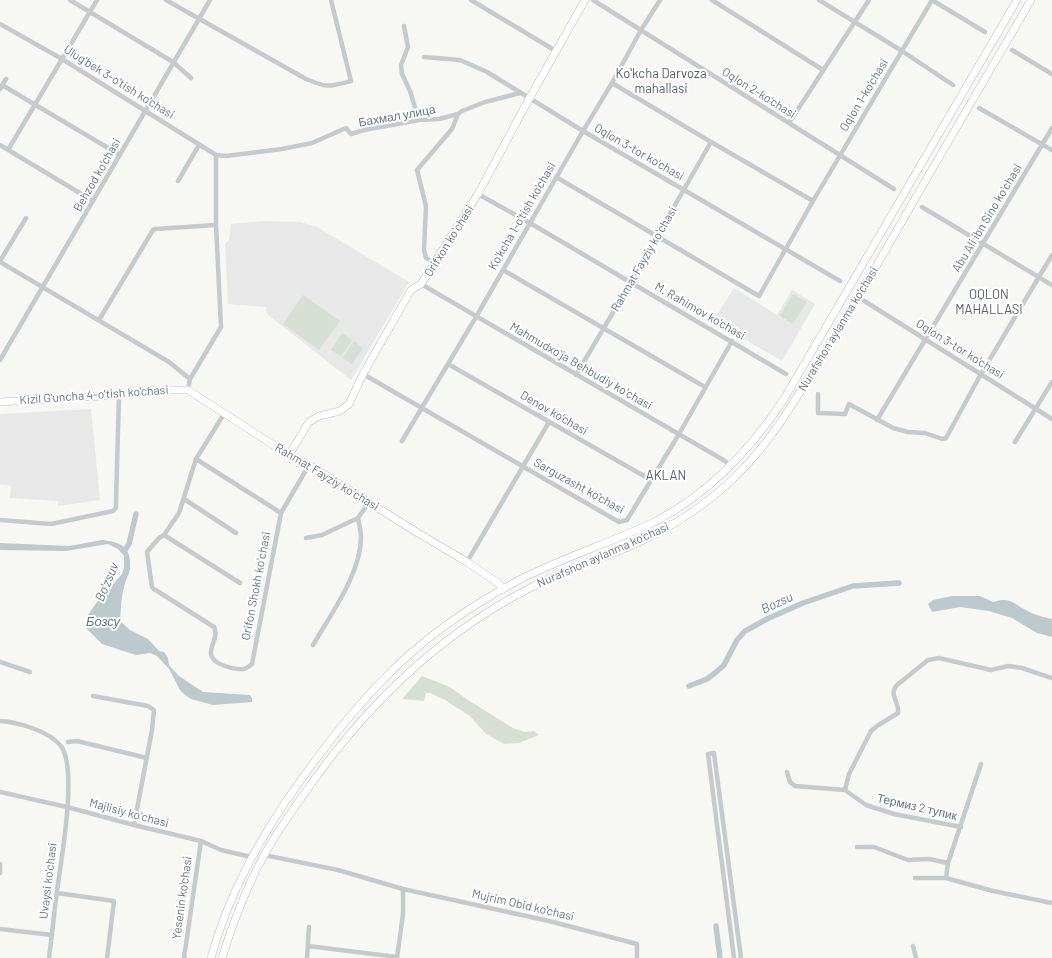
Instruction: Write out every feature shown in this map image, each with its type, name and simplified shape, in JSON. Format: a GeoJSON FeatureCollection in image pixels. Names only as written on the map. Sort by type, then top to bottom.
{"type":"FeatureCollection","features":[{"type":"Feature","properties":{"kind":"main road","name":"Orifxon koʻchasi"},"geometry":{"type":"LineString","coordinates":[[289,456],[310,422],[316,418],[340,411],[346,407],[351,400],[363,374],[411,290],[422,284],[478,194],[528,99],[585,0]]}},
{"type":"Feature","properties":{"kind":"main road","name":"Nurafshon aylanma ko'chasi"},"geometry":{"type":"LineString","coordinates":[[211,958],[230,901],[251,858],[278,812],[318,756],[350,716],[380,683],[404,660],[456,618],[503,589],[556,562],[628,534],[681,506],[730,466],[760,433],[784,399],[1017,0]]}},
{"type":"Feature","properties":{"kind":"main road","name":"Nurafshon aylanma ko'chasi"},"geometry":{"type":"LineString","coordinates":[[222,958],[232,928],[264,855],[289,816],[327,762],[370,710],[412,669],[454,634],[514,596],[564,572],[633,545],[681,520],[713,496],[741,471],[773,434],[858,297],[1031,0]]}},
{"type":"Feature","properties":{"kind":"main road"},"geometry":{"type":"LineString","coordinates":[[993,40],[1004,47]]}},
{"type":"Feature","properties":{"kind":"main road","name":"Kizil G'uncha 4-o'tish ko'chasi"},"geometry":{"type":"LineString","coordinates":[[0,402],[119,395],[153,390],[188,390]]}},
{"type":"Feature","properties":{"kind":"main road","name":"Rahmat Fayziy koʻchasi"},"geometry":{"type":"LineString","coordinates":[[188,390],[289,456],[309,465],[467,562],[498,583],[503,589]]}},
{"type":"Feature","properties":{"kind":"main road"},"geometry":{"type":"LineString","coordinates":[[706,487],[706,494],[713,496]]}},
{"type":"Feature","properties":{"kind":"main road"},"geometry":{"type":"LineString","coordinates":[[657,520],[662,524],[662,530]]}},
{"type":"Feature","properties":{"kind":"main road"},"geometry":{"type":"LineString","coordinates":[[404,660],[403,664],[405,668],[408,670],[412,669]]}},
{"type":"Feature","properties":{"kind":"main road"},"geometry":{"type":"LineString","coordinates":[[318,756],[324,757],[327,762]]}},
{"type":"Feature","properties":{"kind":"main road"},"geometry":{"type":"LineString","coordinates":[[221,925],[225,930],[232,928]]}},
{"type":"Feature","properties":{"kind":"street"},"geometry":{"type":"LineString","coordinates":[[70,0],[173,62],[191,78]]}},
{"type":"Feature","properties":{"kind":"street"},"geometry":{"type":"LineString","coordinates":[[8,150],[97,0]]}},
{"type":"Feature","properties":{"kind":"street"},"geometry":{"type":"LineString","coordinates":[[166,0],[306,79],[320,85],[331,86],[351,81],[331,0]]}},
{"type":"Feature","properties":{"kind":"street","name":"Behzod ko‘chasi"},"geometry":{"type":"LineString","coordinates":[[0,360],[210,0]]}},
{"type":"Feature","properties":{"kind":"street"},"geometry":{"type":"LineString","coordinates":[[471,0],[556,51]]}},
{"type":"Feature","properties":{"kind":"street","name":"Oqlon 2-ko‘chasi"},"geometry":{"type":"LineString","coordinates":[[593,0],[894,189]]}},
{"type":"Feature","properties":{"kind":"street","name":"Ko'kcha 1-o'tish ko'chasi"},"geometry":{"type":"LineString","coordinates":[[402,442],[612,83],[641,30],[660,0]]}},
{"type":"Feature","properties":{"kind":"street"},"geometry":{"type":"LineString","coordinates":[[712,0],[823,70]]}},
{"type":"Feature","properties":{"kind":"street"},"geometry":{"type":"LineString","coordinates":[[819,0],[902,51],[953,85]]}},
{"type":"Feature","properties":{"kind":"street"},"geometry":{"type":"LineString","coordinates":[[789,123],[869,0]]}},
{"type":"Feature","properties":{"kind":"street"},"geometry":{"type":"LineString","coordinates":[[932,0],[985,32]]}},
{"type":"Feature","properties":{"kind":"street","name":"Oqlon 1-ko'chasi"},"geometry":{"type":"LineString","coordinates":[[657,237],[759,296],[840,154],[932,0]]}},
{"type":"Feature","properties":{"kind":"street","name":"Ulug'bek 3-o'tish ko'chasi"},"geometry":{"type":"LineString","coordinates":[[0,24],[62,58],[216,156]]}},
{"type":"Feature","properties":{"kind":"street"},"geometry":{"type":"LineString","coordinates":[[404,26],[408,47],[401,65],[402,74],[410,91],[419,120]]}},
{"type":"Feature","properties":{"kind":"street"},"geometry":{"type":"LineString","coordinates":[[1012,50],[1052,74]]}},
{"type":"Feature","properties":{"kind":"street","name":"Oqlon 3-tor ko'chasi"},"geometry":{"type":"LineString","coordinates":[[424,57],[460,60],[487,72],[528,99],[683,189],[784,250],[840,281]]}},
{"type":"Feature","properties":{"kind":"street"},"geometry":{"type":"LineString","coordinates":[[6,79],[1,87],[35,104],[120,155]]}},
{"type":"Feature","properties":{"kind":"street"},"geometry":{"type":"LineString","coordinates":[[612,83],[813,201]]}},
{"type":"Feature","properties":{"kind":"street","name":"Бахмал улица"},"geometry":{"type":"LineString","coordinates":[[216,156],[282,149],[312,143],[346,128],[351,134],[364,130],[419,120],[439,119],[458,114],[485,102],[520,93]]}},
{"type":"Feature","properties":{"kind":"street"},"geometry":{"type":"LineString","coordinates":[[979,108],[1052,150]]}},
{"type":"Feature","properties":{"kind":"street"},"geometry":{"type":"LineString","coordinates":[[435,264],[426,258],[424,250],[426,206],[417,170],[452,129],[458,114]]}},
{"type":"Feature","properties":{"kind":"street","name":"Abu Ali ibn Sino koʻchasi"},"geometry":{"type":"LineString","coordinates":[[877,420],[1052,128]]}},
{"type":"Feature","properties":{"kind":"street","name":"Rahmat Fayziy koʻchasi"},"geometry":{"type":"LineString","coordinates":[[576,375],[711,142]]}},
{"type":"Feature","properties":{"kind":"street"},"geometry":{"type":"LineString","coordinates":[[0,145],[94,201]]}},
{"type":"Feature","properties":{"kind":"street"},"geometry":{"type":"LineString","coordinates":[[178,181],[199,145]]}},
{"type":"Feature","properties":{"kind":"street"},"geometry":{"type":"LineString","coordinates":[[188,390],[190,379],[221,327],[216,225],[216,156]]}},
{"type":"Feature","properties":{"kind":"street"},"geometry":{"type":"LineString","coordinates":[[556,177],[657,237]]}},
{"type":"Feature","properties":{"kind":"street","name":"M. Rahimov ko'chasi"},"geometry":{"type":"LineString","coordinates":[[478,194],[732,341],[786,374]]}},
{"type":"Feature","properties":{"kind":"street"},"geometry":{"type":"LineString","coordinates":[[922,207],[1052,285]]}},
{"type":"Feature","properties":{"kind":"street"},"geometry":{"type":"LineString","coordinates":[[26,218],[0,261],[169,362],[190,379]]}},
{"type":"Feature","properties":{"kind":"street"},"geometry":{"type":"LineString","coordinates":[[99,320],[153,230],[216,225]]}},
{"type":"Feature","properties":{"kind":"street"},"geometry":{"type":"LineString","coordinates":[[818,394],[818,413],[844,414],[849,404],[893,428],[946,438],[1052,255]]}},
{"type":"Feature","properties":{"kind":"street"},"geometry":{"type":"LineString","coordinates":[[503,270],[705,387]]}},
{"type":"Feature","properties":{"kind":"street","name":"Mahmudxoʻja Behbudiy koʻchasi"},"geometry":{"type":"LineString","coordinates":[[422,284],[476,317],[725,461],[730,466]]}},
{"type":"Feature","properties":{"kind":"street","name":"Oqlon 3-tor ko'chasi"},"geometry":{"type":"LineString","coordinates":[[858,297],[1052,419]]}},
{"type":"Feature","properties":{"kind":"street","name":"Sarguzasht ko'chasi"},"geometry":{"type":"LineString","coordinates":[[363,374],[619,522],[627,520],[679,434],[732,341]]}},
{"type":"Feature","properties":{"kind":"street","name":"Denov ko'chasi"},"geometry":{"type":"LineString","coordinates":[[448,364],[651,480]]}},
{"type":"Feature","properties":{"kind":"street"},"geometry":{"type":"LineString","coordinates":[[1015,442],[1052,382]]}},
{"type":"Feature","properties":{"kind":"street"},"geometry":{"type":"LineString","coordinates":[[0,520],[51,524],[113,511],[116,508],[119,395]]}},
{"type":"Feature","properties":{"kind":"street"},"geometry":{"type":"LineString","coordinates":[[224,414],[196,459],[179,513],[164,535],[240,583]]}},
{"type":"Feature","properties":{"kind":"street"},"geometry":{"type":"LineString","coordinates":[[467,562],[549,422]]}},
{"type":"Feature","properties":{"kind":"street"},"geometry":{"type":"LineString","coordinates":[[196,459],[281,513]]}},
{"type":"Feature","properties":{"kind":"street","name":"Orifon Shokh koʻchasi"},"geometry":{"type":"LineString","coordinates":[[164,535],[159,538],[147,552],[152,587],[214,627],[216,631],[211,654],[214,660],[220,665],[243,669],[249,667],[252,664],[281,513],[309,465]]}},
{"type":"Feature","properties":{"kind":"street"},"geometry":{"type":"LineString","coordinates":[[184,499],[236,533]]}},
{"type":"Feature","properties":{"kind":"street"},"geometry":{"type":"LineString","coordinates":[[306,538],[322,535],[358,518],[370,502]]}},
{"type":"Feature","properties":{"kind":"street"},"geometry":{"type":"LineString","coordinates":[[313,645],[353,576],[361,537],[358,518]]}},
{"type":"Feature","properties":{"kind":"street"},"geometry":{"type":"LineString","coordinates":[[787,772],[790,782],[795,786],[845,790],[849,774],[871,731],[876,726],[898,713],[893,689],[928,660],[939,658],[991,670],[1008,666],[1022,668],[1052,678]]}},
{"type":"Feature","properties":{"kind":"street"},"geometry":{"type":"LineString","coordinates":[[0,662],[30,672]]}},
{"type":"Feature","properties":{"kind":"street"},"geometry":{"type":"LineString","coordinates":[[93,696],[148,706],[154,710],[152,730],[134,825]]}},
{"type":"Feature","properties":{"kind":"street","name":"Uvaysi ko'chasi"},"geometry":{"type":"LineString","coordinates":[[0,721],[29,726],[52,738],[60,746],[66,756],[68,769],[67,807],[49,958]]}},
{"type":"Feature","properties":{"kind":"street"},"geometry":{"type":"LineString","coordinates":[[68,742],[77,742],[147,758]]}},
{"type":"Feature","properties":{"kind":"street"},"geometry":{"type":"LineString","coordinates":[[734,958],[708,754],[714,753],[741,958]]}},
{"type":"Feature","properties":{"kind":"street","name":"Термиз 2 тупик"},"geometry":{"type":"LineString","coordinates":[[946,878],[948,863],[981,764]]}},
{"type":"Feature","properties":{"kind":"street","name":"Термиз 2 тупик"},"geometry":{"type":"LineString","coordinates":[[845,790],[866,805],[894,814],[961,827]]}},
{"type":"Feature","properties":{"kind":"street","name":"Majlisiy koʻchasi"},"geometry":{"type":"LineString","coordinates":[[0,792],[67,807],[201,841],[221,850],[251,858]]}},
{"type":"Feature","properties":{"kind":"street","name":"Yesenin ko'chasi"},"geometry":{"type":"LineString","coordinates":[[184,958],[201,841]]}},
{"type":"Feature","properties":{"kind":"street"},"geometry":{"type":"LineString","coordinates":[[857,848],[874,847],[908,860],[929,859],[948,863]]}},
{"type":"Feature","properties":{"kind":"street","name":"Mujrim Obid ko'chasi"},"geometry":{"type":"LineString","coordinates":[[264,855],[352,874],[403,889],[549,920],[637,944],[637,958]]}},
{"type":"Feature","properties":{"kind":"street"},"geometry":{"type":"LineString","coordinates":[[0,864],[0,873]]}},
{"type":"Feature","properties":{"kind":"street"},"geometry":{"type":"LineString","coordinates":[[915,878],[946,878],[993,891],[1052,903]]}},
{"type":"Feature","properties":{"kind":"street"},"geometry":{"type":"LineString","coordinates":[[308,946],[397,958],[403,914],[403,889]]}},
{"type":"Feature","properties":{"kind":"street"},"geometry":{"type":"LineString","coordinates":[[57,893],[114,901],[107,958]]}},
{"type":"Feature","properties":{"kind":"street"},"geometry":{"type":"LineString","coordinates":[[306,958],[309,927]]}},
{"type":"Feature","properties":{"kind":"street"},"geometry":{"type":"LineString","coordinates":[[0,929],[52,935]]}},
{"type":"Feature","properties":{"kind":"street"},"geometry":{"type":"LineString","coordinates":[[913,946],[916,958]]}},
{"type":"Feature","properties":{"kind":"shaded area"},"geometry":{"type":"Polygon","coordinates":[[[265,221],[300,222],[317,227],[409,282],[351,380],[267,314],[266,307],[228,304],[225,244],[229,240],[231,224],[265,221]]]}},
{"type":"Feature","properties":{"kind":"shaded area"},"geometry":{"type":"Polygon","coordinates":[[[734,288],[777,315],[792,290],[815,304],[782,361],[713,321],[734,288]]]}},
{"type":"Feature","properties":{"kind":"shaded area"},"geometry":{"type":"Polygon","coordinates":[[[793,294],[807,302],[793,324],[780,316],[793,294]]]}},
{"type":"Feature","properties":{"kind":"shaded area"},"geometry":{"type":"Polygon","coordinates":[[[303,295],[340,321],[319,350],[283,324],[303,295]]]}},
{"type":"Feature","properties":{"kind":"shaded area"},"geometry":{"type":"Polygon","coordinates":[[[342,333],[352,340],[341,356],[331,350],[342,333]]]}},
{"type":"Feature","properties":{"kind":"shaded area"},"geometry":{"type":"Polygon","coordinates":[[[354,341],[363,348],[352,364],[343,358],[354,341]]]}},
{"type":"Feature","properties":{"kind":"shaded area"},"geometry":{"type":"Polygon","coordinates":[[[91,409],[100,500],[58,506],[58,501],[10,498],[11,486],[0,484],[0,414],[91,409]]]}},
{"type":"Feature","properties":{"kind":"shaded area"},"geometry":{"type":"Polygon","coordinates":[[[422,676],[450,687],[513,728],[525,732],[534,731],[539,735],[519,743],[504,744],[486,734],[470,716],[445,700],[430,693],[426,693],[424,701],[402,699],[422,676]]]}},
{"type":"Feature","properties":{"kind":"water","name":"Бозсу"},"geometry":{"type":"Polygon","coordinates":[[[102,540],[120,544],[129,555],[130,569],[123,591],[120,621],[130,630],[148,639],[159,651],[164,652],[168,658],[169,665],[179,676],[203,692],[250,695],[252,702],[213,705],[191,699],[180,690],[169,669],[157,656],[150,653],[136,655],[102,644],[86,628],[88,615],[97,602],[122,574],[124,567],[124,556],[118,549],[108,544],[66,551],[0,550],[0,543],[69,546],[102,540]]]}},
{"type":"Feature","properties":{"kind":"water"},"geometry":{"type":"Polygon","coordinates":[[[952,596],[980,596],[993,602],[1008,600],[1033,614],[1052,619],[1052,637],[1037,633],[1012,618],[989,611],[960,607],[932,612],[928,604],[933,600],[952,596]]]}},
{"type":"Feature","properties":{"kind":"waterway"},"geometry":{"type":"LineString","coordinates":[[125,550],[129,544],[136,514]]}},
{"type":"Feature","properties":{"kind":"waterway","name":"Bozsu"},"geometry":{"type":"LineString","coordinates":[[689,686],[707,679],[715,673],[724,665],[737,640],[745,631],[767,619],[803,603],[853,586],[899,583]]}},
{"type":"Feature","properties":{"kind":"waterway"},"geometry":{"type":"LineString","coordinates":[[716,926],[720,958]]}},
{"type":"Feature","properties":{"kind":"district","name":"Koʻkcha Darvoza mahallasi"},"geometry":{"type":"Point","coordinates":[661,82]}},
{"type":"Feature","properties":{"kind":"district","name":"OQLON MAHALLASI"},"geometry":{"type":"Point","coordinates":[989,302]}},
{"type":"Feature","properties":{"kind":"district","name":"AKLAN"},"geometry":{"type":"Point","coordinates":[666,476]}},
{"type":"Feature","properties":{"kind":"water label","name":"Bo'zsuv"},"geometry":{"type":"Point","coordinates":[107,582]}}]}
